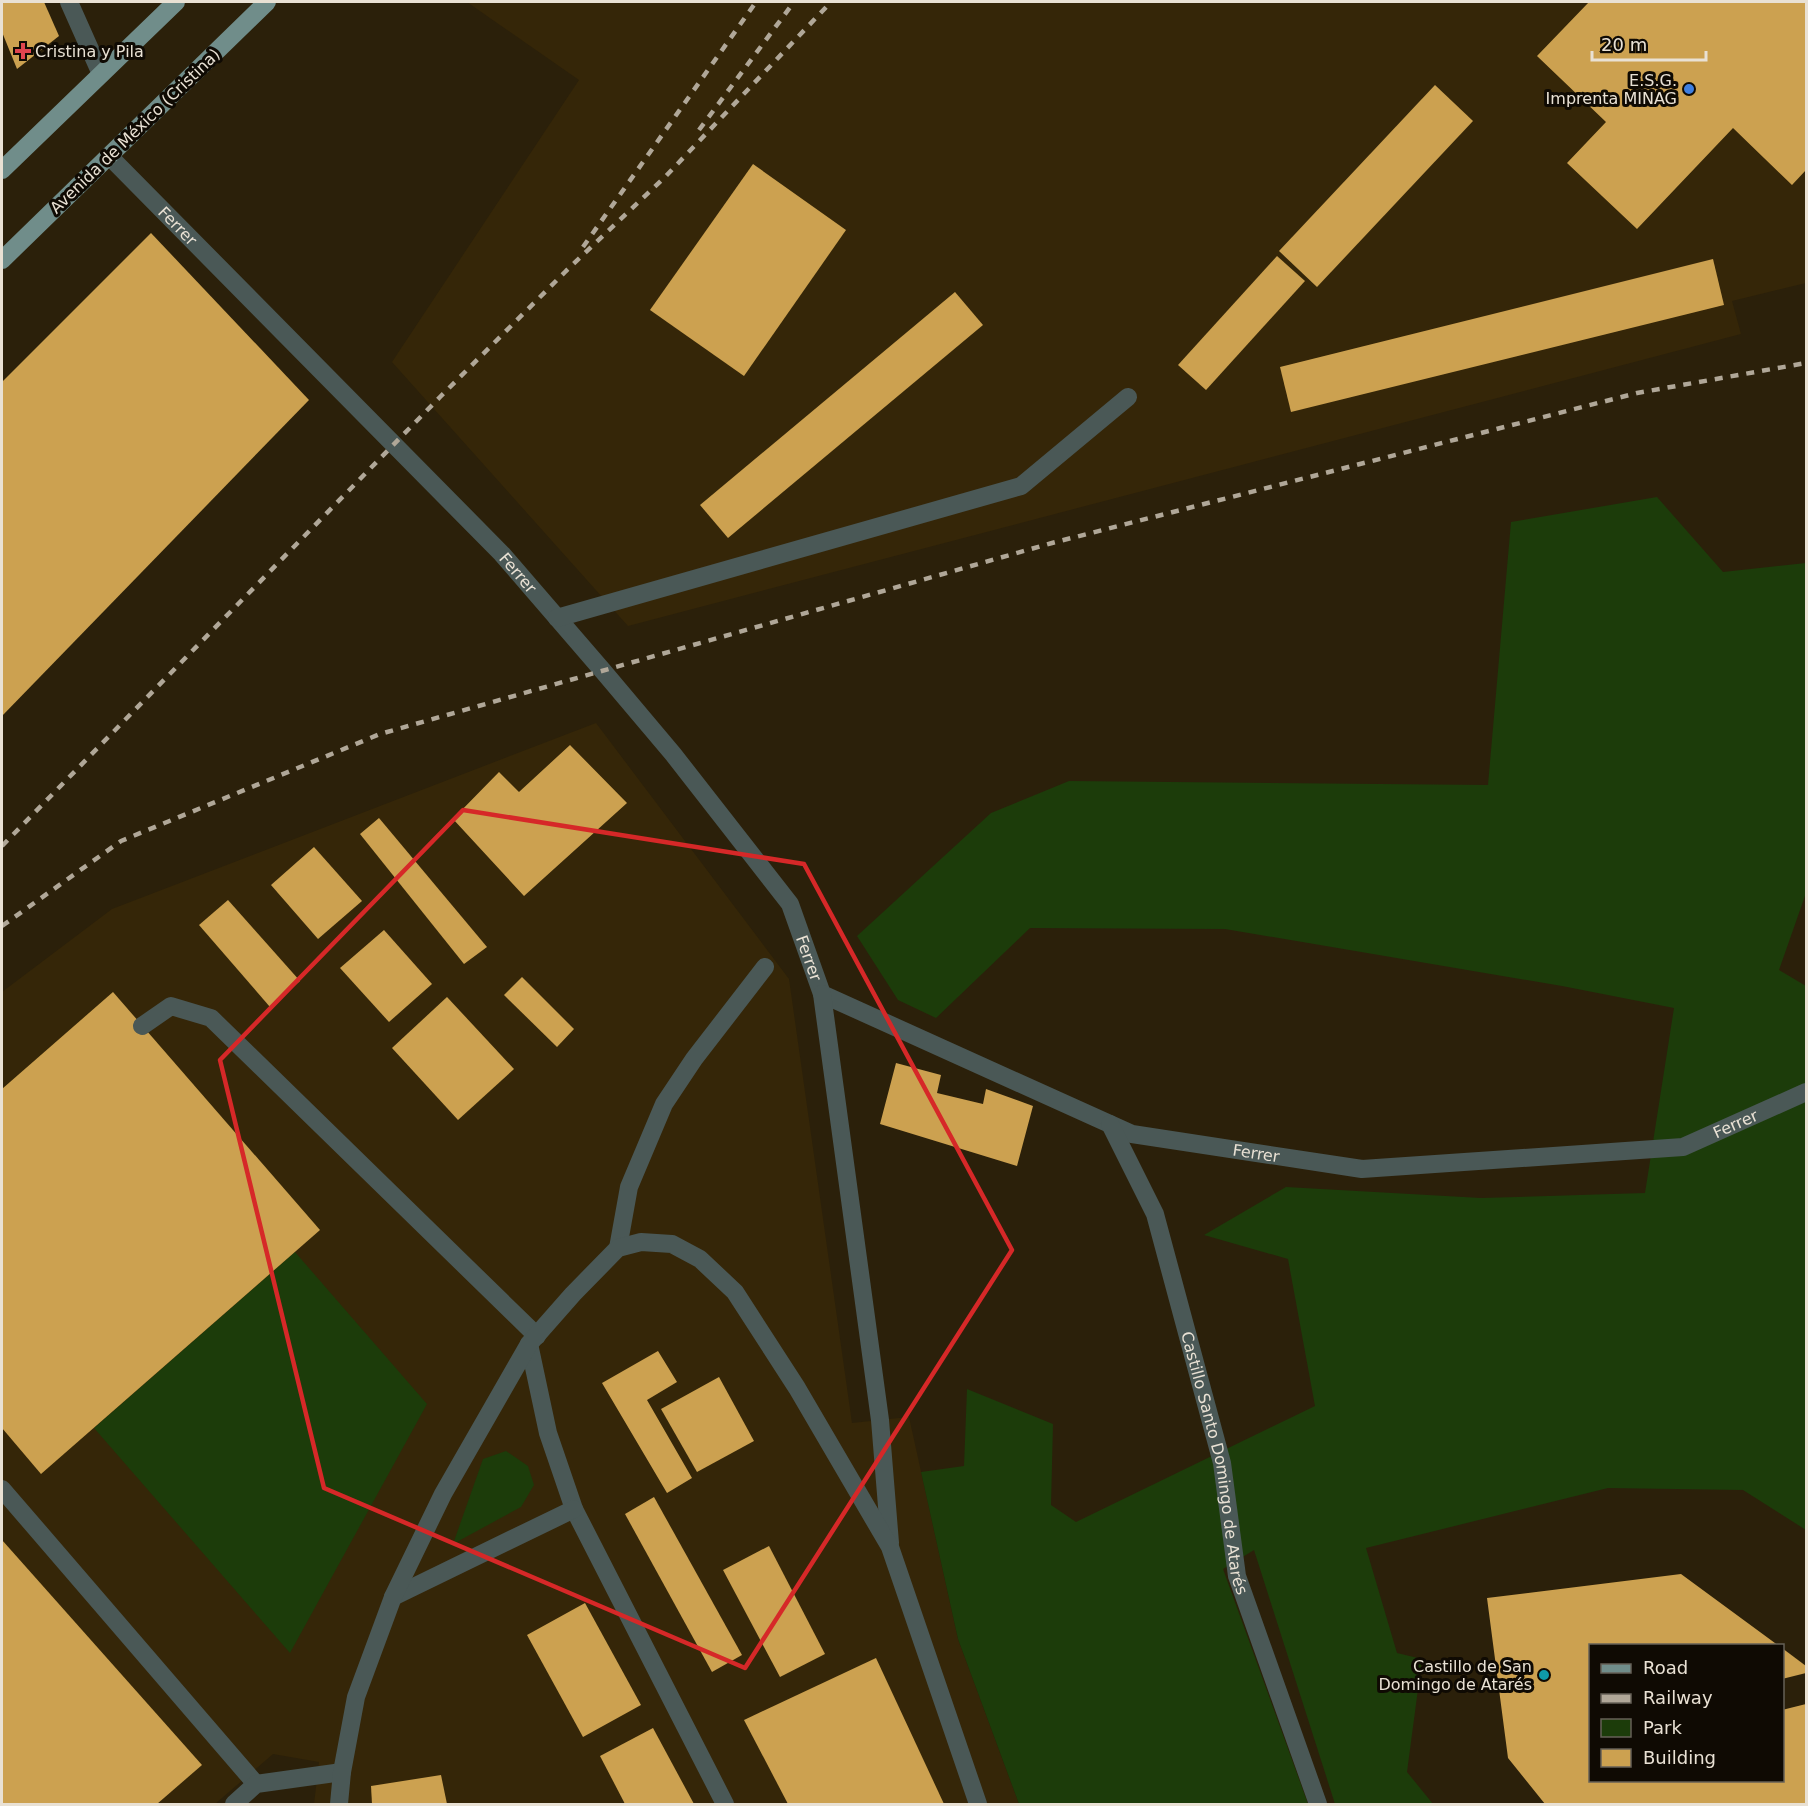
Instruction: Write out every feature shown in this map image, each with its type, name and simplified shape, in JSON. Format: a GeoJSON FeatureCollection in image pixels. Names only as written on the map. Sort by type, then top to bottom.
{"type":"FeatureCollection","features":[{"type":"Feature","properties":{"kind":"main road"},"geometry":{"type":"LineString","coordinates":[[2,170],[176,2]]}},
{"type":"Feature","properties":{"kind":"main road","name":"Avenida de México (Cristina)"},"geometry":{"type":"LineString","coordinates":[[2,260],[267,2]]}},
{"type":"Feature","properties":{"kind":"street"},"geometry":{"type":"LineString","coordinates":[[69,2],[101,74]]}},
{"type":"Feature","properties":{"kind":"street","name":"Ferrer"},"geometry":{"type":"LineString","coordinates":[[110,156],[502,554],[673,754],[790,904],[822,994],[1132,1134],[1362,1168],[1683,1147],[1806,1092]]}},
{"type":"Feature","properties":{"kind":"street"},"geometry":{"type":"LineString","coordinates":[[557,618],[1021,486],[1128,397]]}},
{"type":"Feature","properties":{"kind":"street"},"geometry":{"type":"LineString","coordinates":[[618,1248],[630,1187],[664,1104],[694,1059],[765,967]]}},
{"type":"Feature","properties":{"kind":"street"},"geometry":{"type":"LineString","coordinates":[[822,994],[880,1420],[890,1547]]}},
{"type":"Feature","properties":{"kind":"street"},"geometry":{"type":"LineString","coordinates":[[142,1026],[171,1006],[211,1018],[533,1340],[548,1433],[574,1509],[725,1804]]}},
{"type":"Feature","properties":{"kind":"street","name":"Castillo Santo Domingo de Atarés"},"geometry":{"type":"LineString","coordinates":[[1110,1124],[1155,1214],[1222,1463],[1237,1576],[1318,1804]]}},
{"type":"Feature","properties":{"kind":"street"},"geometry":{"type":"LineString","coordinates":[[339,1804],[342,1772],[356,1697],[393,1597],[443,1494],[533,1340],[573,1294],[618,1248],[641,1242],[672,1244],[700,1259],[735,1292],[796,1388],[890,1547],[978,1804]]}},
{"type":"Feature","properties":{"kind":"street"},"geometry":{"type":"LineString","coordinates":[[2,1489],[256,1784]]}},
{"type":"Feature","properties":{"kind":"street"},"geometry":{"type":"LineString","coordinates":[[393,1597],[574,1509]]}},
{"type":"Feature","properties":{"kind":"street"},"geometry":{"type":"LineString","coordinates":[[234,1804],[256,1784],[342,1772]]}},
{"type":"Feature","properties":{"kind":"highlighted area"},"geometry":{"type":"Polygon","coordinates":[[[463,810],[804,864],[1012,1250],[745,1668],[324,1488],[220,1060],[463,810]]]}},
{"type":"Feature","properties":{"kind":"shaded area"},"geometry":{"type":"Polygon","coordinates":[[[467,2],[1806,2],[1806,283],[1732,301],[1741,334],[628,626],[392,362],[579,80],[467,2]]]}},
{"type":"Feature","properties":{"kind":"shaded area"},"geometry":{"type":"Polygon","coordinates":[[[596,723],[789,979],[852,1423],[909,1417],[958,1639],[1019,1804],[314,1804],[319,1762],[273,1754],[215,1804],[2,1804],[2,992],[112,909],[596,723]]]}},
{"type":"Feature","properties":{"kind":"green space"},"geometry":{"type":"Polygon","coordinates":[[[1657,497],[1723,572],[1806,563],[1806,893],[1779,970],[1806,986],[1806,1530],[1743,1490],[1608,1488],[1366,1548],[1397,1653],[1422,1659],[1407,1772],[1433,1804],[1335,1804],[1254,1550],[1223,1569],[1308,1804],[1019,1804],[958,1639],[921,1472],[964,1466],[967,1389],[1053,1424],[1051,1505],[1076,1522],[1315,1406],[1288,1259],[1204,1235],[1286,1187],[1481,1198],[1645,1193],[1674,1008],[1562,986],[1225,929],[1030,928],[936,1018],[898,1000],[857,936],[991,813],[1069,781],[1488,785],[1511,522],[1657,497]]]}},
{"type":"Feature","properties":{"kind":"green space"},"geometry":{"type":"Polygon","coordinates":[[[295,1252],[427,1404],[290,1653],[94,1428],[295,1252]]]}},
{"type":"Feature","properties":{"kind":"green space"},"geometry":{"type":"Polygon","coordinates":[[[506,1451],[528,1466],[534,1485],[521,1507],[453,1544],[483,1459],[506,1451]]]}},
{"type":"Feature","properties":{"kind":"building"},"geometry":{"type":"Polygon","coordinates":[[[2,2],[44,2],[59,36],[17,69],[2,32],[2,2]]]}},
{"type":"Feature","properties":{"kind":"building","name":"E.S.G. Imprenta MINAG"},"geometry":{"type":"Polygon","coordinates":[[[1589,2],[1806,2],[1806,170],[1792,185],[1733,128],[1637,229],[1567,163],[1606,122],[1537,56],[1589,2]]]}},
{"type":"Feature","properties":{"kind":"building"},"geometry":{"type":"Polygon","coordinates":[[[1435,85],[1473,121],[1317,287],[1279,251],[1435,85]]]}},
{"type":"Feature","properties":{"kind":"building"},"geometry":{"type":"Polygon","coordinates":[[[753,164],[846,230],[744,376],[650,310],[753,164]]]}},
{"type":"Feature","properties":{"kind":"building"},"geometry":{"type":"Polygon","coordinates":[[[151,233],[309,400],[2,716],[2,382],[151,233]]]}},
{"type":"Feature","properties":{"kind":"building"},"geometry":{"type":"Polygon","coordinates":[[[1277,256],[1305,281],[1206,390],[1178,365],[1277,256]]]}},
{"type":"Feature","properties":{"kind":"building"},"geometry":{"type":"Polygon","coordinates":[[[1713,259],[1724,305],[1291,412],[1280,367],[1713,259]]]}},
{"type":"Feature","properties":{"kind":"building"},"geometry":{"type":"Polygon","coordinates":[[[955,292],[983,325],[728,538],[700,505],[955,292]]]}},
{"type":"Feature","properties":{"kind":"building"},"geometry":{"type":"Polygon","coordinates":[[[570,745],[627,803],[524,896],[453,819],[499,772],[519,792],[570,745]]]}},
{"type":"Feature","properties":{"kind":"building"},"geometry":{"type":"Polygon","coordinates":[[[379,818],[487,947],[464,964],[360,834],[379,818]]]}},
{"type":"Feature","properties":{"kind":"building"},"geometry":{"type":"Polygon","coordinates":[[[314,847],[362,901],[318,939],[271,885],[314,847]]]}},
{"type":"Feature","properties":{"kind":"building"},"geometry":{"type":"Polygon","coordinates":[[[228,900],[300,981],[270,1007],[199,925],[228,900]]]}},
{"type":"Feature","properties":{"kind":"building"},"geometry":{"type":"Polygon","coordinates":[[[384,930],[432,984],[389,1022],[340,968],[384,930]]]}},
{"type":"Feature","properties":{"kind":"building"},"geometry":{"type":"Polygon","coordinates":[[[522,977],[574,1029],[557,1047],[504,995],[522,977]]]}},
{"type":"Feature","properties":{"kind":"building"},"geometry":{"type":"Polygon","coordinates":[[[113,992],[320,1230],[41,1474],[2,1428],[2,1089],[113,992]]]}},
{"type":"Feature","properties":{"kind":"building"},"geometry":{"type":"Polygon","coordinates":[[[447,997],[514,1069],[458,1120],[392,1048],[447,997]]]}},
{"type":"Feature","properties":{"kind":"building"},"geometry":{"type":"Polygon","coordinates":[[[896,1063],[941,1075],[937,1093],[983,1104],[986,1089],[1033,1106],[1017,1166],[880,1124],[896,1063]]]}},
{"type":"Feature","properties":{"kind":"building"},"geometry":{"type":"Polygon","coordinates":[[[658,1351],[677,1382],[647,1400],[692,1478],[667,1493],[602,1383],[658,1351]]]}},
{"type":"Feature","properties":{"kind":"building"},"geometry":{"type":"Polygon","coordinates":[[[719,1377],[754,1441],[697,1472],[661,1409],[719,1377]]]}},
{"type":"Feature","properties":{"kind":"building"},"geometry":{"type":"Polygon","coordinates":[[[654,1497],[742,1655],[712,1672],[625,1514],[654,1497]]]}},
{"type":"Feature","properties":{"kind":"building"},"geometry":{"type":"Polygon","coordinates":[[[2,1540],[202,1765],[157,1804],[2,1804],[2,1540]]]}},
{"type":"Feature","properties":{"kind":"building"},"geometry":{"type":"Polygon","coordinates":[[[769,1546],[825,1654],[780,1677],[723,1570],[769,1546]]]}},
{"type":"Feature","properties":{"kind":"building","name":"Castillo de San Domingo de Atarés"},"geometry":{"type":"Polygon","coordinates":[[[1681,1574],[1776,1644],[1589,1644],[1589,1782],[1784,1782],[1784,1710],[1806,1704],[1806,1804],[1545,1804],[1508,1758],[1487,1598],[1681,1574]]]}},
{"type":"Feature","properties":{"kind":"building"},"geometry":{"type":"Polygon","coordinates":[[[585,1603],[641,1705],[583,1737],[527,1635],[585,1603]]]}},
{"type":"Feature","properties":{"kind":"building"},"geometry":{"type":"Polygon","coordinates":[[[1784,1650],[1806,1666],[1806,1673],[1784,1678],[1784,1650]]]}},
{"type":"Feature","properties":{"kind":"building"},"geometry":{"type":"Polygon","coordinates":[[[876,1658],[944,1804],[788,1804],[744,1720],[876,1658]]]}},
{"type":"Feature","properties":{"kind":"building"},"geometry":{"type":"Polygon","coordinates":[[[653,1728],[694,1804],[625,1804],[600,1756],[653,1728]]]}},
{"type":"Feature","properties":{"kind":"building"},"geometry":{"type":"Polygon","coordinates":[[[441,1775],[447,1804],[372,1804],[371,1786],[441,1775]]]}},
{"type":"Feature","properties":{"kind":"railway"},"geometry":{"type":"LineString","coordinates":[[583,247],[756,2]]}},
{"type":"Feature","properties":{"kind":"railway"},"geometry":{"type":"LineString","coordinates":[[699,130],[794,2]]}},
{"type":"Feature","properties":{"kind":"railway"},"geometry":{"type":"LineString","coordinates":[[2,846],[440,397],[566,271],[666,176],[831,2]]}},
{"type":"Feature","properties":{"kind":"railway"},"geometry":{"type":"LineString","coordinates":[[2,926],[121,841],[380,734],[1052,543],[1637,393],[1806,363]]}},
{"type":"Feature","properties":{"kind":"place","name":"Cristina y Pila"},"geometry":{"type":"Point","coordinates":[23,51]}},
{"type":"Feature","properties":{"kind":"place","name":"E.S.G. Imprenta MINAG"},"geometry":{"type":"Point","coordinates":[1689,89]}},
{"type":"Feature","properties":{"kind":"place","name":"Castillo de San Domingo de Atarés"},"geometry":{"type":"Point","coordinates":[1544,1675]}}]}
